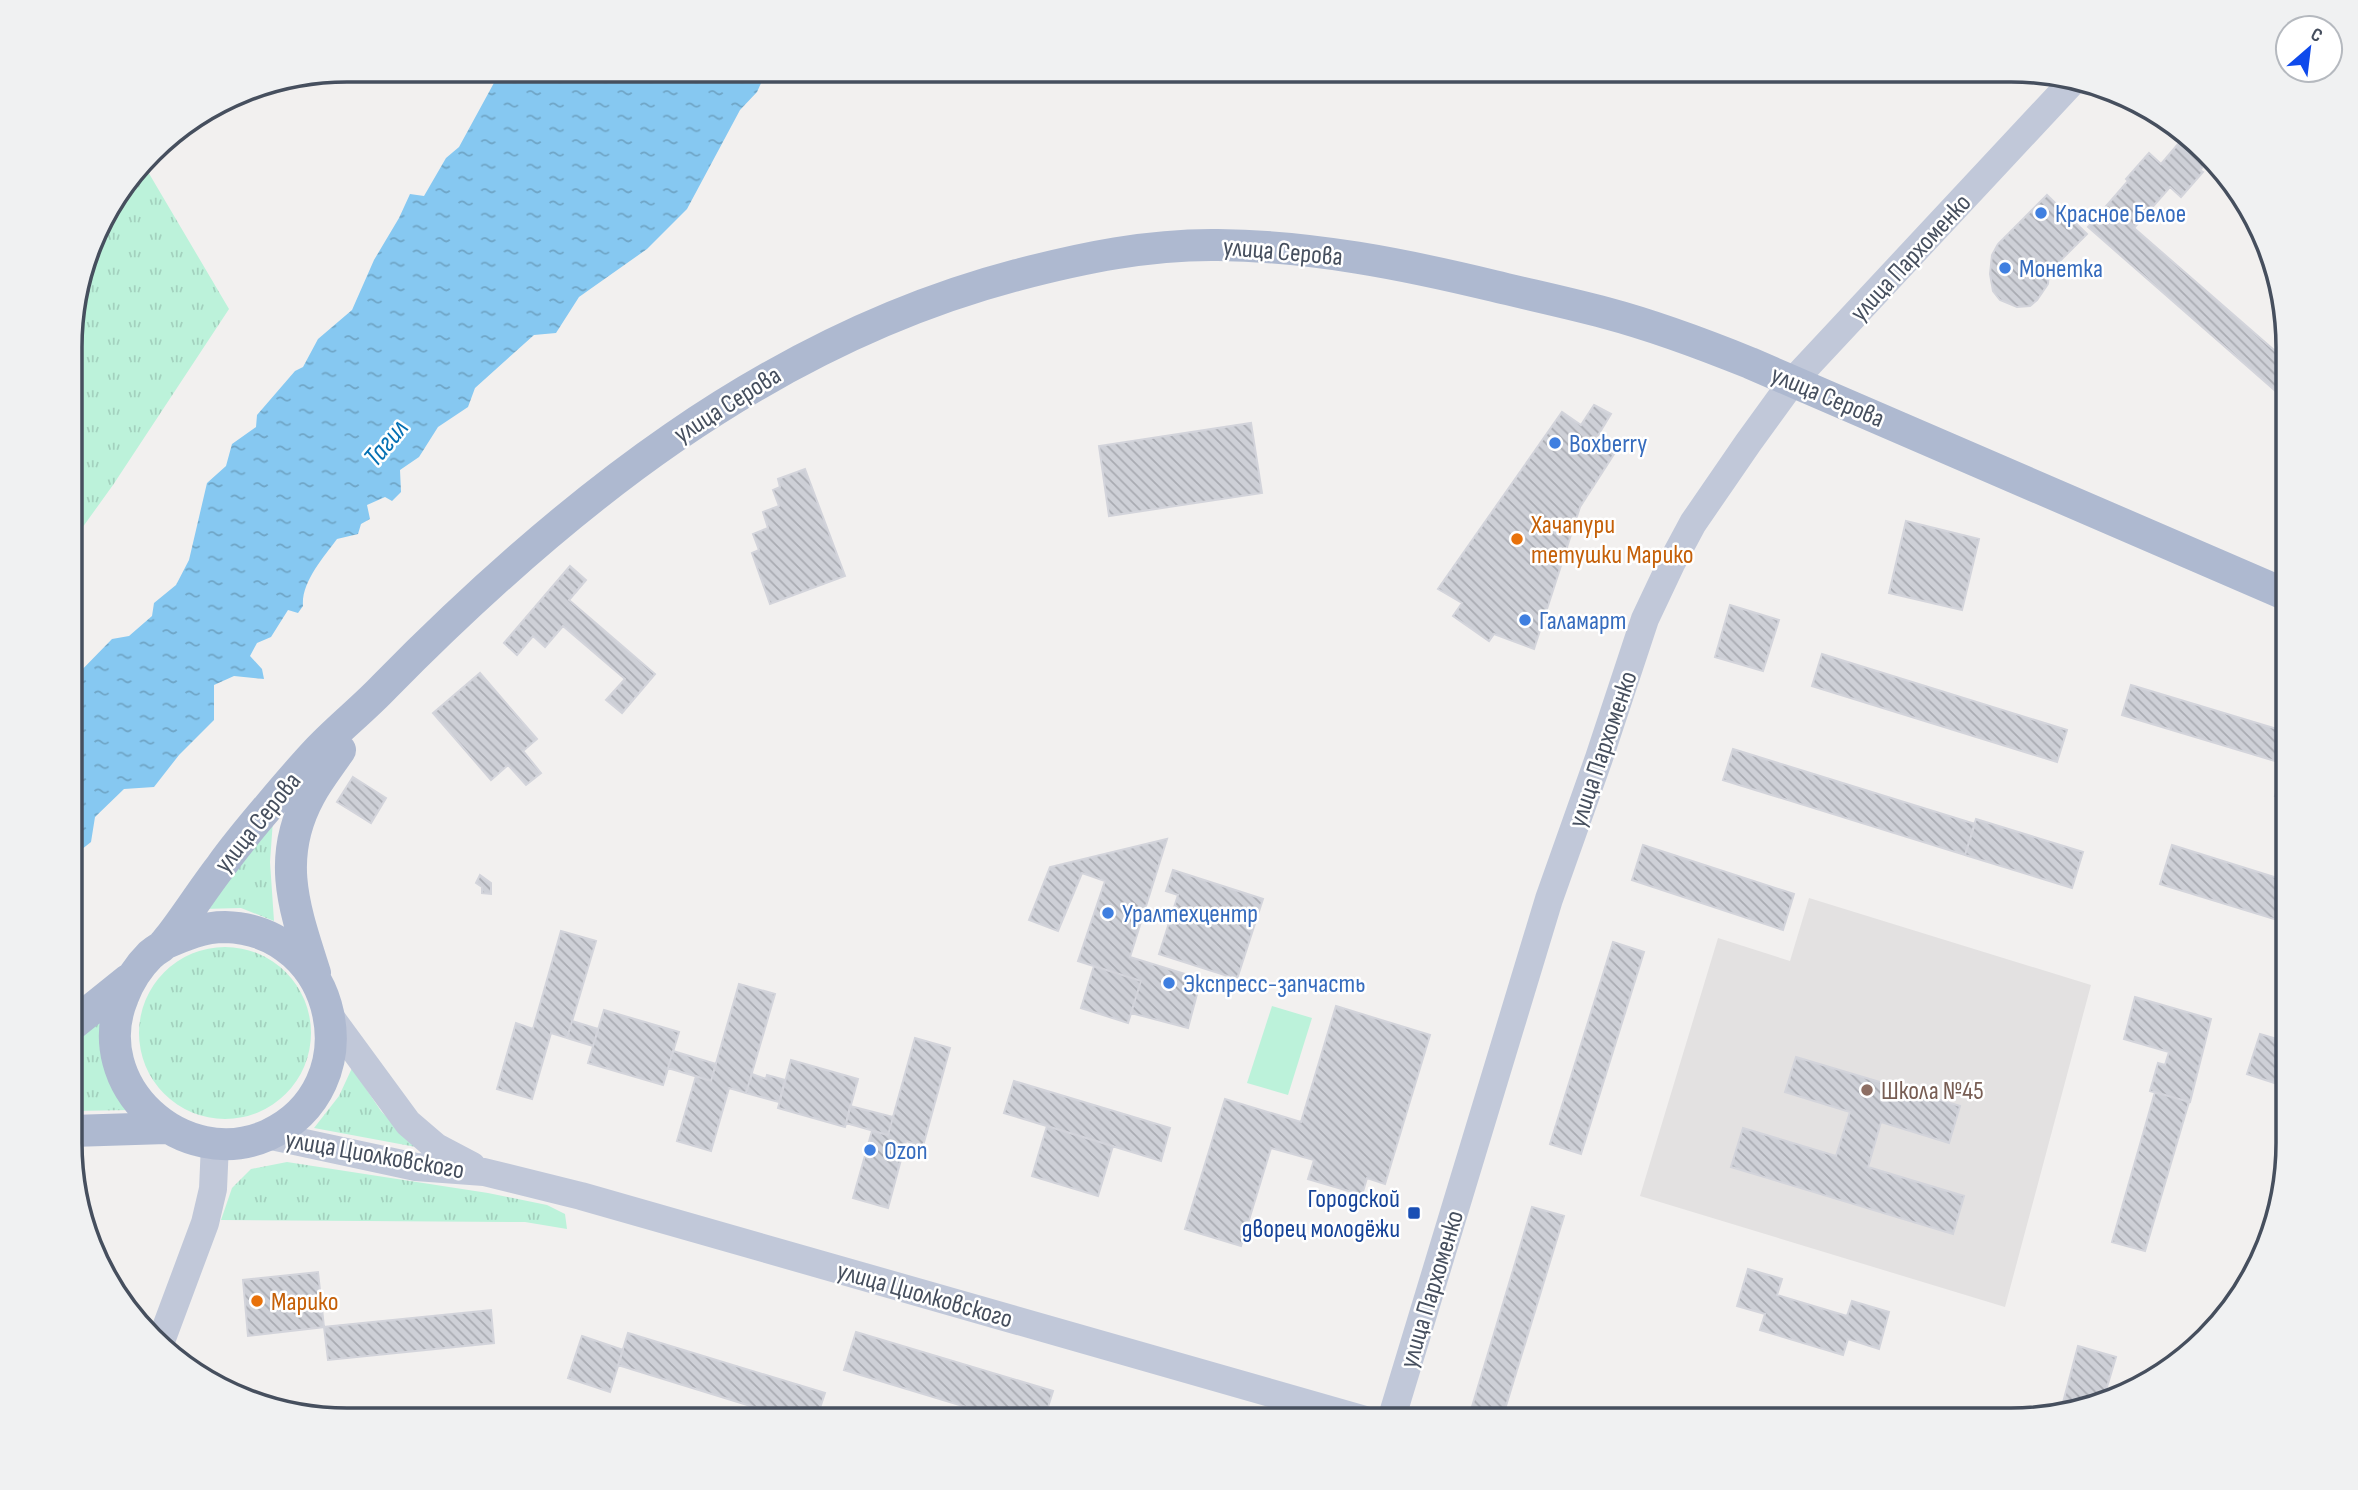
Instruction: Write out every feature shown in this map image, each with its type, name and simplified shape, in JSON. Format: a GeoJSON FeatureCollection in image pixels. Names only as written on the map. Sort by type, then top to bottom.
{"type":"FeatureCollection","features":[{"type":"Feature","properties":{"kind":"main road","name":"улица Серова"},"geometry":{"type":"LineString","coordinates":[[164,944],[222,863],[321,747],[435,635],[536,544],[648,453],[771,375],[824,348],[919,307],[974,286],[1112,253],[1212,245],[1326,252],[1418,268],[1607,313],[1711,347],[2276,590]]}},
{"type":"Feature","properties":{"kind":"main road","name":"улица Серова"},"geometry":{"type":"LineString","coordinates":[[319,984],[295,910],[290,885],[293,849],[299,818],[310,794],[354,728],[361,710]]}},
{"type":"Feature","properties":{"kind":"main road"},"geometry":{"type":"LineString","coordinates":[[82,1017],[132,977],[146,959],[164,944],[192,931],[221,927],[251,930],[278,942],[302,960],[319,984],[331,1018],[331,1047],[325,1075],[316,1092],[291,1121],[267,1135],[239,1143],[215,1144],[166,1128],[82,1131]]}},
{"type":"Feature","properties":{"kind":"main road"},"geometry":{"type":"LineString","coordinates":[[132,977],[118,1008],[115,1042],[117,1054],[122,1076],[140,1105],[166,1128]]}},
{"type":"Feature","properties":{"kind":"street","name":"улица Пархоменко"},"geometry":{"type":"LineString","coordinates":[[1395,1408],[1549,899],[1600,758],[1645,620],[1671,564],[1693,523],[1793,381],[2066,88]]}},
{"type":"Feature","properties":{"kind":"street","name":"улица Циолковского"},"geometry":{"type":"LineString","coordinates":[[331,1018],[408,1123],[436,1147],[484,1172]]}},
{"type":"Feature","properties":{"kind":"street","name":"улица Циолковского"},"geometry":{"type":"LineString","coordinates":[[267,1135],[416,1167],[484,1172],[581,1196],[1323,1408]]}},
{"type":"Feature","properties":{"kind":"street"},"geometry":{"type":"LineString","coordinates":[[164,1333],[207,1214],[213,1189],[215,1144]]}},
{"type":"Feature","properties":{"kind":"shaded area","name":"Школа №45"},"geometry":{"type":"Polygon","coordinates":[[[1809,898],[2091,985],[2005,1307],[1640,1196],[1718,938],[1790,961],[1809,898]]]}},
{"type":"Feature","properties":{"kind":"green space"},"geometry":{"type":"Polygon","coordinates":[[[148,173],[229,309],[82,528],[82,347],[87,296],[102,246],[127,200],[148,173]]]}},
{"type":"Feature","properties":{"kind":"green space"},"geometry":{"type":"Polygon","coordinates":[[[273,820],[270,862],[274,921],[241,908],[203,909],[273,820]]]}},
{"type":"Feature","properties":{"kind":"green space"},"geometry":{"type":"Polygon","coordinates":[[[225,947],[258,954],[286,972],[304,1000],[311,1033],[304,1066],[286,1094],[258,1112],[225,1119],[192,1112],[164,1094],[146,1066],[139,1033],[146,1000],[164,972],[192,954],[225,947]]]}},
{"type":"Feature","properties":{"kind":"green space"},"geometry":{"type":"Polygon","coordinates":[[[1272,1006],[1312,1018],[1288,1095],[1247,1083],[1272,1006]]]}},
{"type":"Feature","properties":{"kind":"green space"},"geometry":{"type":"Polygon","coordinates":[[[106,1017],[133,1110],[82,1111],[82,1034],[106,1017]]]}},
{"type":"Feature","properties":{"kind":"green space"},"geometry":{"type":"Polygon","coordinates":[[[352,1068],[381,1111],[416,1147],[314,1128],[339,1096],[352,1068]]]}},
{"type":"Feature","properties":{"kind":"green space"},"geometry":{"type":"Polygon","coordinates":[[[287,1162],[488,1193],[547,1205],[565,1214],[567,1229],[525,1222],[221,1220],[232,1188],[251,1169],[287,1162]]]}},
{"type":"Feature","properties":{"kind":"water","name":"Тагил"},"geometry":{"type":"Polygon","coordinates":[[[494,82],[762,82],[757,92],[740,110],[687,209],[647,249],[579,297],[556,333],[534,335],[475,388],[468,407],[438,427],[419,457],[400,470],[401,492],[392,501],[385,497],[367,505],[370,519],[361,524],[358,534],[337,539],[309,579],[303,606],[298,613],[288,610],[271,637],[257,643],[250,656],[262,669],[264,679],[234,676],[214,685],[214,720],[179,755],[154,787],[124,789],[95,817],[91,842],[82,849],[82,670],[112,639],[129,636],[152,616],[154,603],[176,585],[189,560],[207,483],[226,466],[232,444],[256,427],[257,415],[295,371],[303,367],[318,339],[352,310],[374,260],[410,194],[424,196],[446,158],[459,147],[494,82]]]}},
{"type":"Feature","properties":{"kind":"building"},"geometry":{"type":"Polygon","coordinates":[[[2179,143],[2204,166],[2200,170],[2203,172],[2181,197],[2170,187],[2134,228],[2276,352],[2276,391],[2088,227],[2149,153],[2161,164],[2179,143]]]}},
{"type":"Feature","properties":{"kind":"building"},"geometry":{"type":"Polygon","coordinates":[[[2047,195],[2087,234],[2049,272],[2048,284],[2037,300],[2030,306],[2017,307],[2000,300],[1993,291],[1990,274],[1992,255],[1998,244],[2047,195]]]}},
{"type":"Feature","properties":{"kind":"building"},"geometry":{"type":"Polygon","coordinates":[[[1594,405],[1611,414],[1597,437],[1616,451],[1580,507],[1534,649],[1494,634],[1489,641],[1453,616],[1462,603],[1438,589],[1562,412],[1581,425],[1594,405]]]}},
{"type":"Feature","properties":{"kind":"building"},"geometry":{"type":"Polygon","coordinates":[[[1251,423],[1262,493],[1109,516],[1099,446],[1251,423]]]}},
{"type":"Feature","properties":{"kind":"building"},"geometry":{"type":"Polygon","coordinates":[[[805,469],[845,576],[770,604],[752,553],[759,550],[753,534],[768,528],[763,512],[779,506],[773,490],[780,487],[778,479],[805,469]]]}},
{"type":"Feature","properties":{"kind":"building"},"geometry":{"type":"Polygon","coordinates":[[[1906,521],[1979,539],[1962,610],[1889,593],[1906,521]]]}},
{"type":"Feature","properties":{"kind":"building"},"geometry":{"type":"Polygon","coordinates":[[[570,566],[586,580],[569,600],[655,674],[622,713],[606,700],[625,679],[563,626],[545,647],[533,636],[517,655],[504,643],[570,566]]]}},
{"type":"Feature","properties":{"kind":"building"},"geometry":{"type":"Polygon","coordinates":[[[1730,605],[1779,620],[1763,671],[1715,657],[1730,605]]]}},
{"type":"Feature","properties":{"kind":"building"},"geometry":{"type":"Polygon","coordinates":[[[1822,654],[2067,730],[2057,762],[1812,686],[1822,654]]]}},
{"type":"Feature","properties":{"kind":"building"},"geometry":{"type":"Polygon","coordinates":[[[480,673],[537,739],[523,751],[541,773],[526,785],[508,765],[491,780],[433,713],[480,673]]]}},
{"type":"Feature","properties":{"kind":"building"},"geometry":{"type":"Polygon","coordinates":[[[2131,685],[2276,729],[2276,761],[2122,715],[2131,685]]]}},
{"type":"Feature","properties":{"kind":"building"},"geometry":{"type":"Polygon","coordinates":[[[1733,749],[1975,824],[1965,855],[1723,780],[1733,749]]]}},
{"type":"Feature","properties":{"kind":"building"},"geometry":{"type":"Polygon","coordinates":[[[353,777],[386,798],[371,823],[337,802],[353,777]]]}},
{"type":"Feature","properties":{"kind":"building"},"geometry":{"type":"Polygon","coordinates":[[[1976,819],[2083,852],[2072,888],[1965,855],[1976,819]]]}},
{"type":"Feature","properties":{"kind":"building"},"geometry":{"type":"Polygon","coordinates":[[[1167,839],[1130,957],[1201,979],[1188,1028],[1131,1013],[1141,981],[1078,961],[1105,881],[1082,873],[1058,931],[1029,920],[1050,867],[1167,839]]]}},
{"type":"Feature","properties":{"kind":"building"},"geometry":{"type":"Polygon","coordinates":[[[1643,845],[1794,894],[1783,930],[1632,880],[1643,845]]]}},
{"type":"Feature","properties":{"kind":"building"},"geometry":{"type":"Polygon","coordinates":[[[2172,845],[2276,878],[2276,920],[2160,884],[2172,845]]]}},
{"type":"Feature","properties":{"kind":"building"},"geometry":{"type":"Polygon","coordinates":[[[1173,870],[1263,899],[1237,979],[1159,954],[1178,895],[1166,891],[1173,870]]]}},
{"type":"Feature","properties":{"kind":"building"},"geometry":{"type":"Polygon","coordinates":[[[480,875],[491,883],[491,894],[482,893],[482,887],[476,883],[480,875]]]}},
{"type":"Feature","properties":{"kind":"building"},"geometry":{"type":"Polygon","coordinates":[[[561,931],[596,941],[567,1038],[551,1033],[532,1099],[497,1089],[516,1023],[533,1029],[561,931]]]}},
{"type":"Feature","properties":{"kind":"building"},"geometry":{"type":"Polygon","coordinates":[[[1613,942],[1644,952],[1581,1154],[1550,1144],[1613,942]]]}},
{"type":"Feature","properties":{"kind":"building"},"geometry":{"type":"Polygon","coordinates":[[[1094,966],[1141,981],[1128,1023],[1081,1008],[1094,966]]]}},
{"type":"Feature","properties":{"kind":"building"},"geometry":{"type":"Polygon","coordinates":[[[739,984],[775,994],[746,1093],[729,1088],[711,1151],[677,1141],[696,1076],[711,1081],[739,984]]]}},
{"type":"Feature","properties":{"kind":"building"},"geometry":{"type":"Polygon","coordinates":[[[2135,997],[2211,1019],[2190,1102],[2150,1091],[2158,1063],[2165,1065],[2169,1052],[2124,1039],[2135,997]]]}},
{"type":"Feature","properties":{"kind":"building"},"geometry":{"type":"Polygon","coordinates":[[[1336,1006],[1430,1035],[1385,1184],[1367,1178],[1362,1195],[1308,1179],[1314,1160],[1271,1148],[1241,1246],[1185,1229],[1225,1099],[1301,1122],[1336,1006]]]}},
{"type":"Feature","properties":{"kind":"building"},"geometry":{"type":"Polygon","coordinates":[[[604,1010],[679,1032],[663,1085],[588,1063],[604,1010]]]}},
{"type":"Feature","properties":{"kind":"building"},"geometry":{"type":"Polygon","coordinates":[[[572,1021],[598,1029],[593,1046],[567,1038],[572,1021]]]}},
{"type":"Feature","properties":{"kind":"building"},"geometry":{"type":"Polygon","coordinates":[[[2260,1034],[2276,1039],[2276,1083],[2247,1074],[2260,1034]]]}},
{"type":"Feature","properties":{"kind":"building"},"geometry":{"type":"Polygon","coordinates":[[[915,1038],[950,1048],[923,1146],[906,1141],[888,1208],[853,1198],[872,1131],[888,1135],[915,1038]]]}},
{"type":"Feature","properties":{"kind":"building"},"geometry":{"type":"Polygon","coordinates":[[[673,1051],[716,1064],[711,1081],[668,1068],[673,1051]]]}},
{"type":"Feature","properties":{"kind":"building"},"geometry":{"type":"Polygon","coordinates":[[[1796,1057],[1960,1106],[1949,1143],[1881,1122],[1868,1167],[1964,1196],[1953,1234],[1731,1167],[1743,1128],[1836,1156],[1850,1112],[1785,1092],[1796,1057]]]}},
{"type":"Feature","properties":{"kind":"building"},"geometry":{"type":"Polygon","coordinates":[[[791,1060],[858,1079],[845,1127],[778,1108],[791,1060]]]}},
{"type":"Feature","properties":{"kind":"building"},"geometry":{"type":"Polygon","coordinates":[[[752,1074],[766,1079],[767,1075],[785,1080],[779,1102],[746,1093],[752,1074]]]}},
{"type":"Feature","properties":{"kind":"building"},"geometry":{"type":"Polygon","coordinates":[[[1014,1081],[1170,1128],[1161,1161],[1004,1113],[1014,1081]]]}},
{"type":"Feature","properties":{"kind":"building"},"geometry":{"type":"Polygon","coordinates":[[[2155,1092],[2189,1102],[2145,1251],[2112,1242],[2155,1092]]]}},
{"type":"Feature","properties":{"kind":"building"},"geometry":{"type":"Polygon","coordinates":[[[850,1106],[893,1117],[888,1135],[846,1123],[850,1106]]]}},
{"type":"Feature","properties":{"kind":"building"},"geometry":{"type":"Polygon","coordinates":[[[1047,1126],[1113,1146],[1098,1196],[1032,1176],[1047,1126]]]}},
{"type":"Feature","properties":{"kind":"building"},"geometry":{"type":"Polygon","coordinates":[[[1532,1207],[1564,1216],[1505,1408],[1472,1408],[1532,1207]]]}},
{"type":"Feature","properties":{"kind":"building"},"geometry":{"type":"Polygon","coordinates":[[[1748,1269],[1782,1279],[1777,1295],[1847,1316],[1852,1301],[1889,1312],[1879,1349],[1848,1339],[1843,1355],[1760,1330],[1765,1314],[1737,1306],[1748,1269]]]}},
{"type":"Feature","properties":{"kind":"building"},"geometry":{"type":"Polygon","coordinates":[[[318,1272],[324,1327],[248,1336],[243,1280],[318,1272]]]}},
{"type":"Feature","properties":{"kind":"building"},"geometry":{"type":"Polygon","coordinates":[[[491,1310],[494,1343],[328,1360],[324,1327],[491,1310]]]}},
{"type":"Feature","properties":{"kind":"building"},"geometry":{"type":"Polygon","coordinates":[[[856,1332],[1053,1391],[1048,1408],[969,1408],[844,1370],[856,1332]]]}},
{"type":"Feature","properties":{"kind":"building"},"geometry":{"type":"Polygon","coordinates":[[[628,1333],[825,1393],[820,1408],[757,1408],[618,1365],[628,1333]]]}},
{"type":"Feature","properties":{"kind":"building"},"geometry":{"type":"Polygon","coordinates":[[[582,1336],[623,1350],[610,1392],[568,1378],[582,1336]]]}},
{"type":"Feature","properties":{"kind":"building"},"geometry":{"type":"Polygon","coordinates":[[[2078,1346],[2116,1357],[2106,1390],[2063,1403],[2078,1346]]]}},
{"type":"Feature","properties":{"kind":"place","name":"Красное Белое"},"geometry":{"type":"Point","coordinates":[2041,213]}},
{"type":"Feature","properties":{"kind":"place","name":"Монетка"},"geometry":{"type":"Point","coordinates":[2005,268]}},
{"type":"Feature","properties":{"kind":"place","name":"Boxberry"},"geometry":{"type":"Point","coordinates":[1555,443]}},
{"type":"Feature","properties":{"kind":"place","name":"Хачапури тетушки Марико"},"geometry":{"type":"Point","coordinates":[1517,539]}},
{"type":"Feature","properties":{"kind":"place","name":"Галамарт"},"geometry":{"type":"Point","coordinates":[1525,620]}},
{"type":"Feature","properties":{"kind":"place","name":"Уралтехцентр"},"geometry":{"type":"Point","coordinates":[1108,913]}},
{"type":"Feature","properties":{"kind":"place","name":"Экспресс-запчасть"},"geometry":{"type":"Point","coordinates":[1169,983]}},
{"type":"Feature","properties":{"kind":"place","name":"Школа №45"},"geometry":{"type":"Point","coordinates":[1867,1090]}},
{"type":"Feature","properties":{"kind":"place","name":"Ozon"},"geometry":{"type":"Point","coordinates":[870,1150]}},
{"type":"Feature","properties":{"kind":"place","name":"Городской дворец молодёжи"},"geometry":{"type":"Point","coordinates":[1414,1213]}},
{"type":"Feature","properties":{"kind":"place","name":"Марико"},"geometry":{"type":"Point","coordinates":[257,1301]}}]}
